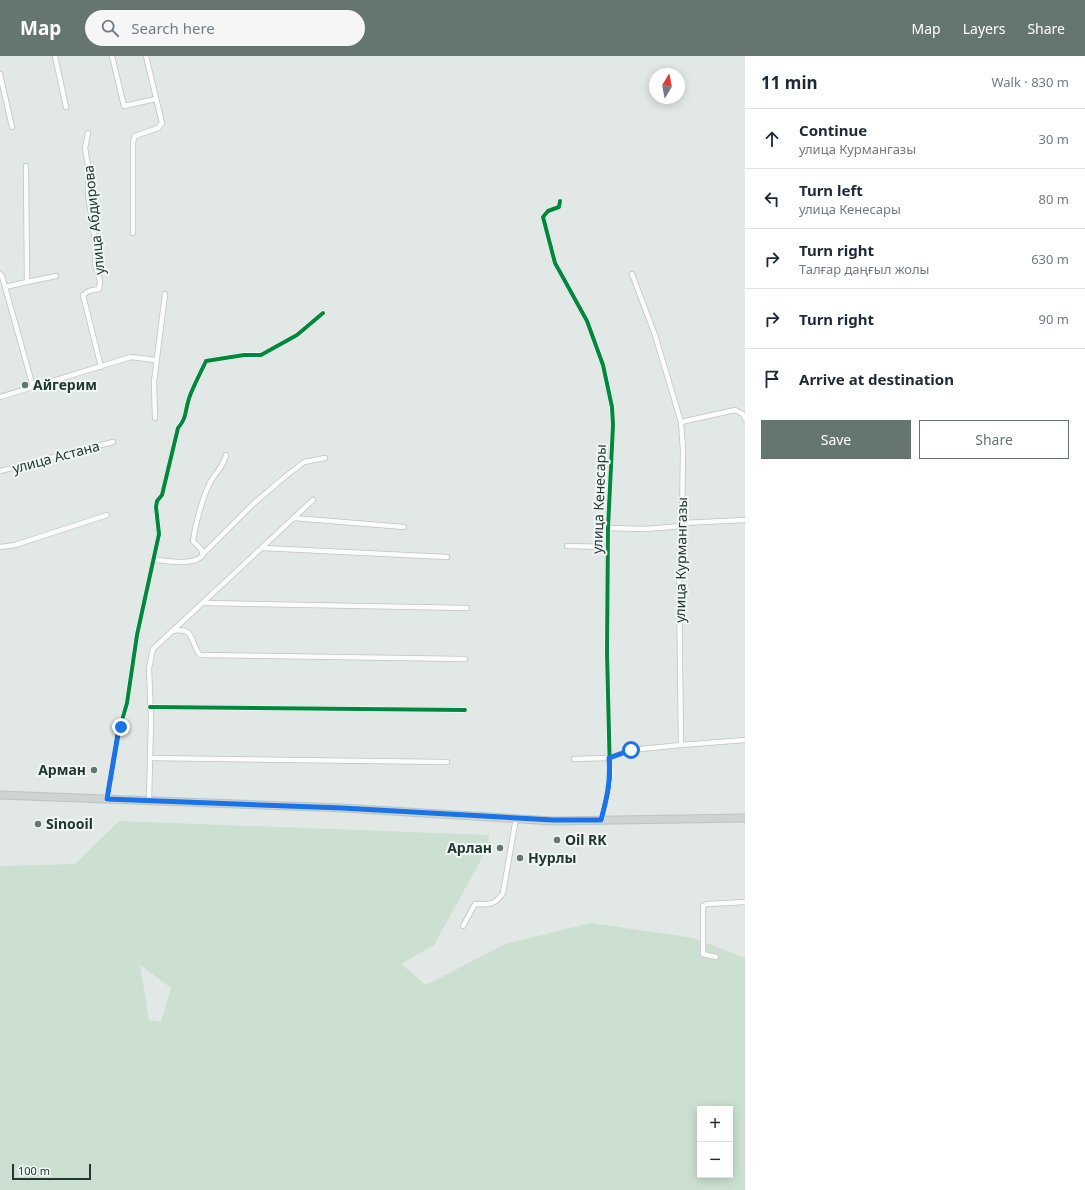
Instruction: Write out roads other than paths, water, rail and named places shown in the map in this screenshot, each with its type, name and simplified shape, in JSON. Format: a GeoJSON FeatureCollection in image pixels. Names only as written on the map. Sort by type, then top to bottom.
{"type":"FeatureCollection","features":[{"type":"Feature","properties":{"kind":"main road"},"geometry":{"type":"LineString","coordinates":[[0,795],[342,808],[553,820],[745,818]]}},
{"type":"Feature","properties":{"kind":"street"},"geometry":{"type":"LineString","coordinates":[[55,56],[66,107]]}},
{"type":"Feature","properties":{"kind":"street"},"geometry":{"type":"LineString","coordinates":[[112,56],[124,106],[156,99]]}},
{"type":"Feature","properties":{"kind":"street"},"geometry":{"type":"LineString","coordinates":[[133,233],[133,142],[135,136],[158,128],[162,123],[146,56]]}},
{"type":"Feature","properties":{"kind":"street"},"geometry":{"type":"LineString","coordinates":[[0,74],[12,127]]}},
{"type":"Feature","properties":{"kind":"street","name":"улица Абдирова"},"geometry":{"type":"LineString","coordinates":[[88,133],[85,148],[88,166],[88,194],[96,247],[95,264],[100,281],[99,289],[89,291],[83,295],[101,367]]}},
{"type":"Feature","properties":{"kind":"street"},"geometry":{"type":"LineString","coordinates":[[26,166],[27,282]]}},
{"type":"Feature","properties":{"kind":"street","name":"улица Кенесары"},"geometry":{"type":"LineString","coordinates":[[560,201],[559,207],[548,211],[542,216],[548,241],[555,263],[586,321],[603,365],[612,407],[613,425],[608,528],[610,775],[601,820]]}},
{"type":"Feature","properties":{"kind":"street"},"geometry":{"type":"LineString","coordinates":[[0,274],[2,276],[33,388]]}},
{"type":"Feature","properties":{"kind":"street","name":"улица Курмангазы"},"geometry":{"type":"LineString","coordinates":[[632,274],[655,335],[681,422],[683,450],[682,524],[679,580],[681,745]]}},
{"type":"Feature","properties":{"kind":"street"},"geometry":{"type":"LineString","coordinates":[[5,288],[56,276]]}},
{"type":"Feature","properties":{"kind":"street"},"geometry":{"type":"LineString","coordinates":[[155,418],[154,382],[165,294]]}},
{"type":"Feature","properties":{"kind":"street"},"geometry":{"type":"LineString","coordinates":[[104,799],[118,734],[127,703],[137,635],[159,534],[156,507],[157,501],[162,495],[178,428],[184,421],[188,401],[206,361],[244,355],[261,355],[297,335],[323,313]]}},
{"type":"Feature","properties":{"kind":"street"},"geometry":{"type":"LineString","coordinates":[[0,397],[131,357],[156,360]]}},
{"type":"Feature","properties":{"kind":"street"},"geometry":{"type":"LineString","coordinates":[[681,422],[735,410],[743,414],[745,419]]}},
{"type":"Feature","properties":{"kind":"street","name":"улица Астана"},"geometry":{"type":"LineString","coordinates":[[0,471],[113,442]]}},
{"type":"Feature","properties":{"kind":"street"},"geometry":{"type":"LineString","coordinates":[[203,554],[201,549],[193,541],[195,528],[208,486],[224,465],[226,454]]}},
{"type":"Feature","properties":{"kind":"street"},"geometry":{"type":"LineString","coordinates":[[153,560],[192,561],[200,559],[203,554],[253,504],[286,476],[304,462],[325,458]]}},
{"type":"Feature","properties":{"kind":"street"},"geometry":{"type":"LineString","coordinates":[[150,801],[149,668],[153,649],[313,500]]}},
{"type":"Feature","properties":{"kind":"street"},"geometry":{"type":"LineString","coordinates":[[0,547],[15,544],[107,515]]}},
{"type":"Feature","properties":{"kind":"street"},"geometry":{"type":"LineString","coordinates":[[294,518],[404,527]]}},
{"type":"Feature","properties":{"kind":"street"},"geometry":{"type":"LineString","coordinates":[[608,528],[645,529],[682,524],[745,520]]}},
{"type":"Feature","properties":{"kind":"street"},"geometry":{"type":"LineString","coordinates":[[567,546],[608,548]]}},
{"type":"Feature","properties":{"kind":"street"},"geometry":{"type":"LineString","coordinates":[[262,548],[447,556]]}},
{"type":"Feature","properties":{"kind":"street"},"geometry":{"type":"LineString","coordinates":[[204,603],[467,608]]}},
{"type":"Feature","properties":{"kind":"street"},"geometry":{"type":"LineString","coordinates":[[172,631],[184,630],[189,633],[200,654],[465,659]]}},
{"type":"Feature","properties":{"kind":"street"},"geometry":{"type":"LineString","coordinates":[[150,707],[465,710]]}},
{"type":"Feature","properties":{"kind":"street"},"geometry":{"type":"LineString","coordinates":[[574,759],[609,758],[631,750],[745,740]]}},
{"type":"Feature","properties":{"kind":"street"},"geometry":{"type":"LineString","coordinates":[[150,758],[447,762]]}},
{"type":"Feature","properties":{"kind":"street"},"geometry":{"type":"LineString","coordinates":[[462,926],[475,904],[490,905],[498,901],[503,893],[516,818]]}},
{"type":"Feature","properties":{"kind":"street"},"geometry":{"type":"LineString","coordinates":[[716,957],[703,954],[703,906],[707,904],[745,902]]}},
{"type":"Feature","properties":{"kind":"place","name":"Айгерим"},"geometry":{"type":"Point","coordinates":[25,385]}},
{"type":"Feature","properties":{"kind":"place","name":"Арман"},"geometry":{"type":"Point","coordinates":[94,770]}},
{"type":"Feature","properties":{"kind":"place","name":"Sinooil"},"geometry":{"type":"Point","coordinates":[38,824]}},
{"type":"Feature","properties":{"kind":"place","name":"Oil RK"},"geometry":{"type":"Point","coordinates":[557,840]}},
{"type":"Feature","properties":{"kind":"place","name":"Арлан"},"geometry":{"type":"Point","coordinates":[500,848]}},
{"type":"Feature","properties":{"kind":"place","name":"Нурлы"},"geometry":{"type":"Point","coordinates":[520,858]}}]}
